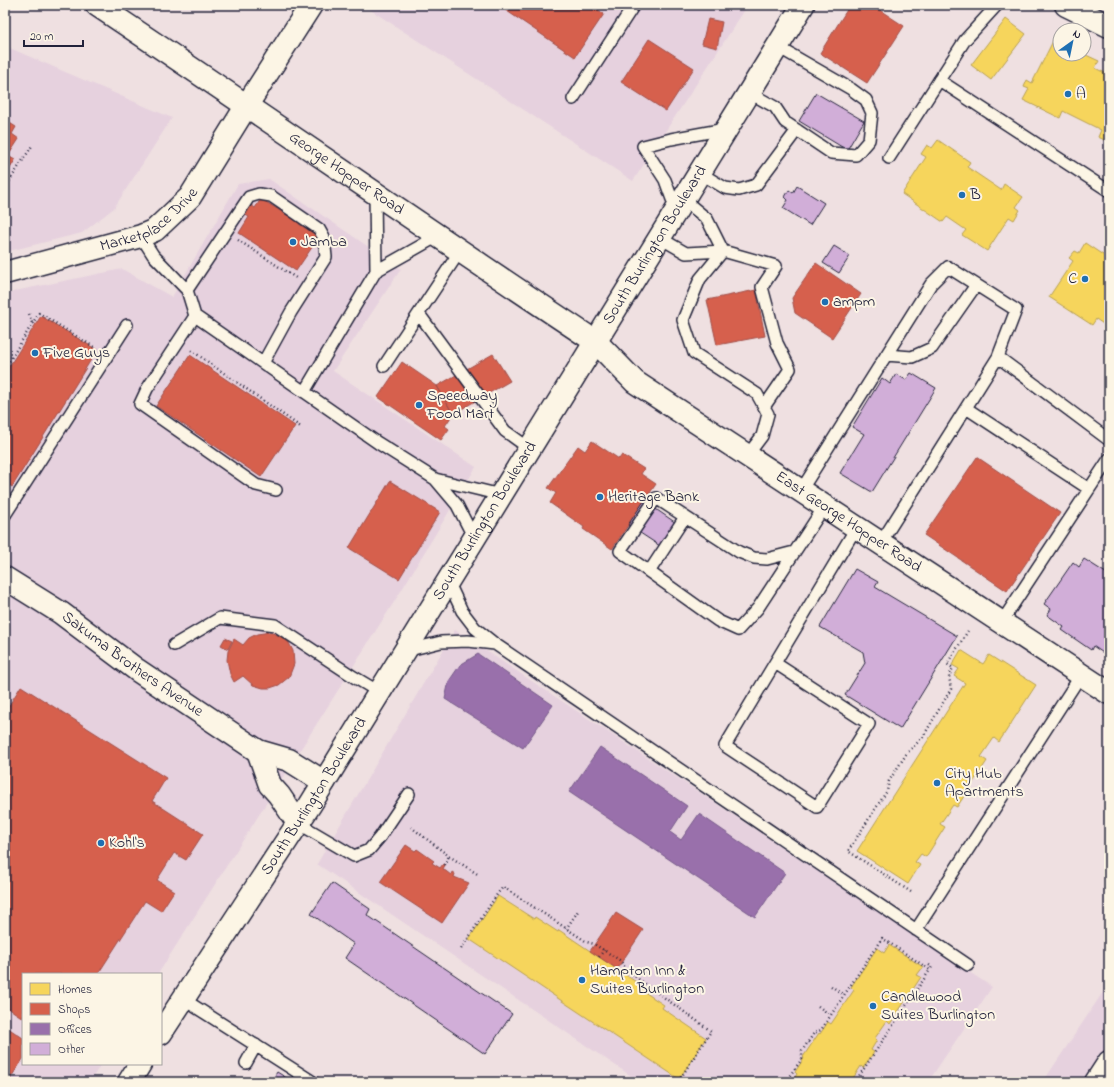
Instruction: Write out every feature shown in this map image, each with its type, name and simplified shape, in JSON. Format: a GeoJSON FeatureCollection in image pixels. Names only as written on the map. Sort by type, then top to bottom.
{"type":"FeatureCollection","features":[{"type":"Feature","properties":{"kind":"main road","name":"George Hopper Road"},"geometry":{"type":"LineString","coordinates":[[97,5],[247,105],[374,194],[596,342]]}},
{"type":"Feature","properties":{"kind":"main road","name":"Marketplace Drive"},"geometry":{"type":"LineString","coordinates":[[5,273],[141,236],[154,230],[190,197],[311,5]]}},
{"type":"Feature","properties":{"kind":"main road","name":"South Burlington Boulevard"},"geometry":{"type":"LineString","coordinates":[[162,1031],[298,824],[728,129],[803,5]]}},
{"type":"Feature","properties":{"kind":"main road"},"geometry":{"type":"LineString","coordinates":[[1066,5],[1109,26]]}},
{"type":"Feature","properties":{"kind":"main road","name":"East George Hopper Road"},"geometry":{"type":"LineString","coordinates":[[596,342],[635,382],[800,492],[1109,693]]}},
{"type":"Feature","properties":{"kind":"main road","name":"Sakuma Brothers Avenue"},"geometry":{"type":"LineString","coordinates":[[5,578],[61,613],[137,670],[258,751],[288,760],[324,782]]}},
{"type":"Feature","properties":{"kind":"main road"},"geometry":{"type":"LineString","coordinates":[[258,751],[270,785],[279,795],[298,824]]}},
{"type":"Feature","properties":{"kind":"main road"},"geometry":{"type":"LineString","coordinates":[[1096,1082],[1109,1062]]}},
{"type":"Feature","properties":{"kind":"lane"},"geometry":{"type":"LineString","coordinates":[[573,99],[634,5]]}},
{"type":"Feature","properties":{"kind":"lane"},"geometry":{"type":"LineString","coordinates":[[889,158],[965,40],[997,5]]}},
{"type":"Feature","properties":{"kind":"lane"},"geometry":{"type":"LineString","coordinates":[[750,93],[775,107],[785,122],[831,153],[856,155],[870,140],[872,113],[866,100],[851,89],[778,47]]}},
{"type":"Feature","properties":{"kind":"lane"},"geometry":{"type":"LineString","coordinates":[[939,80],[1109,191]]}},
{"type":"Feature","properties":{"kind":"lane"},"geometry":{"type":"LineString","coordinates":[[723,251],[707,219],[680,206],[643,146],[671,139],[728,129]]}},
{"type":"Feature","properties":{"kind":"lane"},"geometry":{"type":"LineString","coordinates":[[700,173],[725,188],[739,190],[756,185],[797,130]]}},
{"type":"Feature","properties":{"kind":"lane"},"geometry":{"type":"LineString","coordinates":[[186,290],[249,197],[259,194],[271,196],[319,229],[324,238],[326,257],[291,312],[263,363]]}},
{"type":"Feature","properties":{"kind":"lane"},"geometry":{"type":"LineString","coordinates":[[374,194],[376,271]]}},
{"type":"Feature","properties":{"kind":"lane"},"geometry":{"type":"LineString","coordinates":[[141,236],[153,255],[186,290],[195,316],[378,443],[435,479],[457,505],[474,538]]}},
{"type":"Feature","properties":{"kind":"lane"},"geometry":{"type":"LineString","coordinates":[[304,392],[376,271],[438,236]]}},
{"type":"Feature","properties":{"kind":"lane"},"geometry":{"type":"LineString","coordinates":[[660,238],[686,253],[723,251],[776,266],[762,287],[777,343],[790,369],[764,407]]}},
{"type":"Feature","properties":{"kind":"lane"},"geometry":{"type":"LineString","coordinates":[[384,366],[460,251]]}},
{"type":"Feature","properties":{"kind":"lane"},"geometry":{"type":"LineString","coordinates":[[723,251],[700,280],[683,320],[694,353],[757,394],[768,414],[762,436],[747,456]]}},
{"type":"Feature","properties":{"kind":"lane"},"geometry":{"type":"LineString","coordinates":[[800,492],[931,284],[948,267],[1016,310],[998,357],[880,544]]}},
{"type":"Feature","properties":{"kind":"lane"},"geometry":{"type":"LineString","coordinates":[[886,355],[912,357],[932,348],[976,285]]}},
{"type":"Feature","properties":{"kind":"lane"},"geometry":{"type":"LineString","coordinates":[[419,314],[505,431],[530,449]]}},
{"type":"Feature","properties":{"kind":"lane"},"geometry":{"type":"LineString","coordinates":[[195,316],[147,389],[140,404],[256,485],[276,490]]}},
{"type":"Feature","properties":{"kind":"lane"},"geometry":{"type":"LineString","coordinates":[[5,515],[127,325]]}},
{"type":"Feature","properties":{"kind":"lane"},"geometry":{"type":"LineString","coordinates":[[998,357],[1109,440]]}},
{"type":"Feature","properties":{"kind":"lane"},"geometry":{"type":"LineString","coordinates":[[966,408],[1089,489]]}},
{"type":"Feature","properties":{"kind":"lane"},"geometry":{"type":"LineString","coordinates":[[1001,623],[1109,459]]}},
{"type":"Feature","properties":{"kind":"lane"},"geometry":{"type":"LineString","coordinates":[[435,479],[501,495]]}},
{"type":"Feature","properties":{"kind":"lane"},"geometry":{"type":"LineString","coordinates":[[794,552],[767,559],[754,558],[739,552],[656,498],[620,551],[718,621],[738,630],[758,608],[824,507]]}},
{"type":"Feature","properties":{"kind":"lane"},"geometry":{"type":"LineString","coordinates":[[650,572],[685,517]]}},
{"type":"Feature","properties":{"kind":"lane"},"geometry":{"type":"LineString","coordinates":[[775,663],[869,724],[817,807],[725,746],[856,528]]}},
{"type":"Feature","properties":{"kind":"lane"},"geometry":{"type":"LineString","coordinates":[[448,581],[462,611],[475,628],[495,644],[968,965]]}},
{"type":"Feature","properties":{"kind":"lane"},"geometry":{"type":"LineString","coordinates":[[174,645],[220,618],[275,625],[379,692]]}},
{"type":"Feature","properties":{"kind":"lane"},"geometry":{"type":"LineString","coordinates":[[404,651],[441,642],[468,641],[495,644]]}},
{"type":"Feature","properties":{"kind":"lane"},"geometry":{"type":"LineString","coordinates":[[916,930],[1082,676]]}},
{"type":"Feature","properties":{"kind":"lane"},"geometry":{"type":"LineString","coordinates":[[298,824],[354,856],[369,850],[409,794]]}},
{"type":"Feature","properties":{"kind":"lane"},"geometry":{"type":"LineString","coordinates":[[183,998],[313,1082]]}},
{"type":"Feature","properties":{"kind":"lane"},"geometry":{"type":"LineString","coordinates":[[246,1063],[256,1045]]}},
{"type":"Feature","properties":{"kind":"lane"},"geometry":{"type":"LineString","coordinates":[[118,1082],[135,1072]]}},
{"type":"Feature","properties":{"kind":"path"},"geometry":{"type":"LineString","coordinates":[[5,188],[32,146]]}},
{"type":"Feature","properties":{"kind":"path"},"geometry":{"type":"LineString","coordinates":[[237,239],[301,282]]}},
{"type":"Feature","properties":{"kind":"path"},"geometry":{"type":"LineString","coordinates":[[5,368],[38,313],[100,351]]}},
{"type":"Feature","properties":{"kind":"path"},"geometry":{"type":"LineString","coordinates":[[29,314],[32,323]]}},
{"type":"Feature","properties":{"kind":"path"},"geometry":{"type":"LineString","coordinates":[[178,342],[302,428]]}},
{"type":"Feature","properties":{"kind":"path"},"geometry":{"type":"LineString","coordinates":[[911,892],[848,852],[887,790],[889,781],[907,753],[923,737],[951,688],[949,676],[953,668],[947,664],[968,631]]}},
{"type":"Feature","properties":{"kind":"path"},"geometry":{"type":"LineString","coordinates":[[411,827],[449,856],[479,875]]}},
{"type":"Feature","properties":{"kind":"path"},"geometry":{"type":"LineString","coordinates":[[444,864],[449,856]]}},
{"type":"Feature","properties":{"kind":"path"},"geometry":{"type":"LineString","coordinates":[[461,949],[498,893],[503,888],[587,942],[594,944],[621,961],[627,971],[711,1031],[678,1082]]}},
{"type":"Feature","properties":{"kind":"path"},"geometry":{"type":"LineString","coordinates":[[566,929],[578,911]]}},
{"type":"Feature","properties":{"kind":"path"},"geometry":{"type":"LineString","coordinates":[[785,1082],[802,1058],[802,1051],[814,1033],[820,1030],[882,938],[930,970]]}},
{"type":"Feature","properties":{"kind":"path"},"geometry":{"type":"LineString","coordinates":[[599,957],[604,950]]}},
{"type":"Feature","properties":{"kind":"path"},"geometry":{"type":"LineString","coordinates":[[855,1082],[932,967],[929,965]]}},
{"type":"Feature","properties":{"kind":"path"},"geometry":{"type":"LineString","coordinates":[[831,986],[844,995]]}},
{"type":"Feature","properties":{"kind":"path"},"geometry":{"type":"LineString","coordinates":[[818,1006],[830,1015]]}},
{"type":"Feature","properties":{"kind":"shaded area"},"geometry":{"type":"Polygon","coordinates":[[[363,5],[748,5],[633,181],[363,5]]]}},
{"type":"Feature","properties":{"kind":"shaded area"},"geometry":{"type":"Polygon","coordinates":[[[5,46],[172,118],[114,208],[82,233],[5,252],[5,46]]]}},
{"type":"Feature","properties":{"kind":"shaded area"},"geometry":{"type":"Polygon","coordinates":[[[269,179],[401,269],[333,371],[476,467],[401,591],[159,973],[22,973],[22,1065],[100,1065],[90,1082],[5,1082],[5,296],[15,291],[122,269],[172,297],[238,184],[269,179]]]}},
{"type":"Feature","properties":{"kind":"shaded area"},"geometry":{"type":"Polygon","coordinates":[[[455,630],[992,987],[928,1082],[640,1082],[317,864],[455,630]]]}},
{"type":"Feature","properties":{"kind":"shaded area"},"geometry":{"type":"Polygon","coordinates":[[[1109,983],[1109,1082],[1043,1082],[1109,983]]]}},
{"type":"Feature","properties":{"kind":"building: Homes"},"geometry":{"type":"Polygon","coordinates":[[[1006,19],[1026,34],[991,80],[971,65],[1006,19]]]}},
{"type":"Feature","properties":{"kind":"building: Homes","name":"A"},"geometry":{"type":"Polygon","coordinates":[[[1052,43],[1052,62],[1092,62],[1092,58],[1099,61],[1095,68],[1109,75],[1109,142],[1098,137],[1101,130],[1063,111],[1060,118],[1023,100],[1029,89],[1024,87],[1027,80],[1032,83],[1052,43]]]}},
{"type":"Feature","properties":{"kind":"building: Homes","name":"B"},"geometry":{"type":"Polygon","coordinates":[[[938,140],[970,162],[967,167],[1001,190],[1004,184],[1023,197],[1016,207],[1020,210],[1014,220],[1009,217],[987,251],[962,235],[966,230],[947,217],[943,222],[902,194],[926,157],[921,154],[927,145],[932,148],[938,140]]]}},
{"type":"Feature","properties":{"kind":"building: Homes","name":"C"},"geometry":{"type":"Polygon","coordinates":[[[1085,243],[1109,259],[1109,328],[1096,319],[1092,325],[1049,297],[1073,261],[1069,258],[1075,251],[1079,253],[1085,243]]]}},
{"type":"Feature","properties":{"kind":"building: Homes","name":"City Hub Apartments"},"geometry":{"type":"Polygon","coordinates":[[[961,650],[983,664],[989,655],[1036,685],[999,742],[994,738],[981,757],[987,761],[957,807],[953,805],[940,824],[945,827],[926,857],[921,854],[915,862],[920,865],[908,884],[857,851],[965,683],[954,676],[959,669],[952,665],[961,650]]]}},
{"type":"Feature","properties":{"kind":"building: Homes","name":"Hampton Inn & Suites Burlington"},"geometry":{"type":"Polygon","coordinates":[[[498,896],[534,919],[535,917],[558,932],[559,930],[648,990],[646,993],[664,1005],[662,1008],[706,1038],[679,1079],[469,939],[498,896]]]}},
{"type":"Feature","properties":{"kind":"building: Homes","name":"Candlewood Suites Burlington"},"geometry":{"type":"Polygon","coordinates":[[[889,945],[923,967],[917,975],[921,977],[890,1024],[887,1021],[875,1038],[877,1040],[871,1050],[874,1052],[863,1068],[861,1066],[852,1080],[853,1082],[792,1082],[797,1074],[795,1072],[804,1058],[803,1057],[828,1022],[831,1024],[854,990],[851,987],[877,948],[884,953],[889,945]]]}},
{"type":"Feature","properties":{"kind":"building: Shops"},"geometry":{"type":"Polygon","coordinates":[[[498,5],[591,5],[604,14],[575,57],[498,5]]]}},
{"type":"Feature","properties":{"kind":"building: Shops"},"geometry":{"type":"Polygon","coordinates":[[[850,5],[872,5],[904,26],[867,83],[820,53],[850,5]]]}},
{"type":"Feature","properties":{"kind":"building: Shops"},"geometry":{"type":"Polygon","coordinates":[[[708,19],[722,22],[717,48],[702,44],[708,19]]]}},
{"type":"Feature","properties":{"kind":"building: Shops"},"geometry":{"type":"Polygon","coordinates":[[[649,39],[694,68],[666,111],[621,82],[649,39]]]}},
{"type":"Feature","properties":{"kind":"building: Shops"},"geometry":{"type":"Polygon","coordinates":[[[5,120],[16,127],[12,134],[19,139],[8,156],[15,160],[5,177],[5,120]]]}},
{"type":"Feature","properties":{"kind":"building: Shops"},"geometry":{"type":"Polygon","coordinates":[[[261,199],[300,223],[299,224],[319,237],[296,271],[239,233],[249,217],[244,214],[251,205],[255,208],[261,199]]]}},
{"type":"Feature","properties":{"kind":"building: Shops","name":"ampm"},"geometry":{"type":"Polygon","coordinates":[[[816,263],[861,294],[832,338],[795,313],[792,298],[816,263]]]}},
{"type":"Feature","properties":{"kind":"building: Shops"},"geometry":{"type":"Polygon","coordinates":[[[756,290],[765,336],[717,345],[707,300],[756,290]]]}},
{"type":"Feature","properties":{"kind":"building: Shops"},"geometry":{"type":"Polygon","coordinates":[[[41,316],[97,350],[12,487],[5,482],[5,373],[41,316]]]}},
{"type":"Feature","properties":{"kind":"building: Shops"},"geometry":{"type":"Polygon","coordinates":[[[493,354],[510,381],[453,414],[437,386],[493,354]]]}},
{"type":"Feature","properties":{"kind":"building: Shops"},"geometry":{"type":"Polygon","coordinates":[[[190,355],[295,426],[261,477],[156,406],[190,355]]]}},
{"type":"Feature","properties":{"kind":"building: Shops","name":"Speedway Food Mart"},"geometry":{"type":"Polygon","coordinates":[[[402,362],[437,386],[453,414],[445,426],[449,429],[441,440],[378,397],[402,362]]]}},
{"type":"Feature","properties":{"kind":"building: Shops","name":"Heritage Bank"},"geometry":{"type":"Polygon","coordinates":[[[592,441],[619,459],[622,455],[644,469],[641,474],[656,484],[612,549],[583,529],[584,527],[550,503],[556,493],[548,488],[578,446],[585,451],[592,441]]]}},
{"type":"Feature","properties":{"kind":"building: Shops"},"geometry":{"type":"Polygon","coordinates":[[[977,457],[1060,513],[1007,591],[924,535],[977,457]]]}},
{"type":"Feature","properties":{"kind":"building: Shops"},"geometry":{"type":"Polygon","coordinates":[[[390,481],[440,512],[399,579],[349,548],[390,481]]]}},
{"type":"Feature","properties":{"kind":"building: Shops"},"geometry":{"type":"Polygon","coordinates":[[[270,632],[282,637],[289,643],[293,651],[294,664],[289,677],[279,685],[270,688],[263,688],[253,685],[243,676],[234,682],[230,674],[227,660],[228,651],[234,639],[243,645],[249,638],[257,634],[270,632]]]}},
{"type":"Feature","properties":{"kind":"building: Shops"},"geometry":{"type":"Polygon","coordinates":[[[225,638],[232,641],[228,649],[221,645],[225,638]]]}},
{"type":"Feature","properties":{"kind":"building: Shops","name":"Kohl's"},"geometry":{"type":"Polygon","coordinates":[[[21,686],[166,778],[152,801],[203,834],[186,860],[174,853],[157,880],[174,891],[161,911],[145,901],[99,973],[22,973],[22,1017],[5,1006],[5,712],[21,686]]]}},
{"type":"Feature","properties":{"kind":"building: Shops"},"geometry":{"type":"Polygon","coordinates":[[[406,845],[415,851],[417,849],[434,861],[432,863],[440,868],[443,864],[445,865],[443,869],[451,875],[452,872],[455,874],[454,877],[469,883],[442,923],[380,882],[406,845]]]}},
{"type":"Feature","properties":{"kind":"building: Shops"},"geometry":{"type":"Polygon","coordinates":[[[616,913],[643,930],[617,969],[590,951],[616,913]]]}},
{"type":"Feature","properties":{"kind":"building: Shops"},"geometry":{"type":"Polygon","coordinates":[[[5,1026],[22,1037],[22,1061],[8,1082],[5,1082],[5,1026]]]}},
{"type":"Feature","properties":{"kind":"building: Offices"},"geometry":{"type":"Polygon","coordinates":[[[478,654],[553,705],[523,748],[445,699],[449,681],[460,665],[478,654]]]}},
{"type":"Feature","properties":{"kind":"building: Offices"},"geometry":{"type":"Polygon","coordinates":[[[600,747],[687,806],[670,832],[681,840],[699,814],[785,873],[755,917],[569,792],[600,747]]]}},
{"type":"Feature","properties":{"kind":"building: Other"},"geometry":{"type":"Polygon","coordinates":[[[816,93],[864,121],[847,150],[799,121],[816,93]]]}},
{"type":"Feature","properties":{"kind":"building: Other"},"geometry":{"type":"Polygon","coordinates":[[[797,186],[824,203],[810,225],[783,208],[788,200],[785,197],[789,190],[793,193],[797,186]]]}},
{"type":"Feature","properties":{"kind":"building: Other"},"geometry":{"type":"Polygon","coordinates":[[[834,246],[850,256],[839,273],[823,263],[834,246]]]}},
{"type":"Feature","properties":{"kind":"building: Other"},"geometry":{"type":"Polygon","coordinates":[[[911,373],[936,388],[872,492],[840,473],[864,434],[852,427],[882,378],[890,384],[896,374],[906,380],[911,373]]]}},
{"type":"Feature","properties":{"kind":"building: Other"},"geometry":{"type":"Polygon","coordinates":[[[644,501],[676,523],[660,546],[628,525],[644,501]]]}},
{"type":"Feature","properties":{"kind":"building: Other"},"geometry":{"type":"Polygon","coordinates":[[[1084,559],[1109,575],[1109,657],[1093,646],[1091,650],[1062,630],[1064,627],[1047,615],[1051,609],[1044,604],[1073,562],[1079,567],[1084,559]]]}},
{"type":"Feature","properties":{"kind":"building: Other"},"geometry":{"type":"Polygon","coordinates":[[[855,569],[878,582],[875,587],[957,636],[900,729],[845,695],[865,663],[863,652],[820,627],[855,569]]]}},
{"type":"Feature","properties":{"kind":"building: Other"},"geometry":{"type":"Polygon","coordinates":[[[332,883],[370,909],[367,915],[512,1014],[485,1054],[345,958],[354,944],[311,914],[332,883]]]}},
{"type":"Feature","properties":{"kind":"building: Other"},"geometry":{"type":"Polygon","coordinates":[[[277,1072],[293,1082],[271,1082],[277,1072]]]}},
{"type":"Feature","properties":{"kind":"place","name":"A"},"geometry":{"type":"Point","coordinates":[1068,94]}},
{"type":"Feature","properties":{"kind":"place","name":"B"},"geometry":{"type":"Point","coordinates":[962,195]}},
{"type":"Feature","properties":{"kind":"place","name":"Jamba"},"geometry":{"type":"Point","coordinates":[293,242]}},
{"type":"Feature","properties":{"kind":"place","name":"C"},"geometry":{"type":"Point","coordinates":[1085,279]}},
{"type":"Feature","properties":{"kind":"place","name":"ampm"},"geometry":{"type":"Point","coordinates":[825,302]}},
{"type":"Feature","properties":{"kind":"place","name":"Five Guys"},"geometry":{"type":"Point","coordinates":[35,353]}},
{"type":"Feature","properties":{"kind":"place","name":"Speedway Food Mart"},"geometry":{"type":"Point","coordinates":[419,405]}},
{"type":"Feature","properties":{"kind":"place","name":"Heritage Bank"},"geometry":{"type":"Point","coordinates":[600,497]}},
{"type":"Feature","properties":{"kind":"place","name":"City Hub Apartments"},"geometry":{"type":"Point","coordinates":[937,783]}},
{"type":"Feature","properties":{"kind":"place","name":"Kohl's"},"geometry":{"type":"Point","coordinates":[101,843]}},
{"type":"Feature","properties":{"kind":"place","name":"Hampton Inn & Suites Burlington"},"geometry":{"type":"Point","coordinates":[582,980]}},
{"type":"Feature","properties":{"kind":"place","name":"Candlewood Suites Burlington"},"geometry":{"type":"Point","coordinates":[873,1006]}}]}
